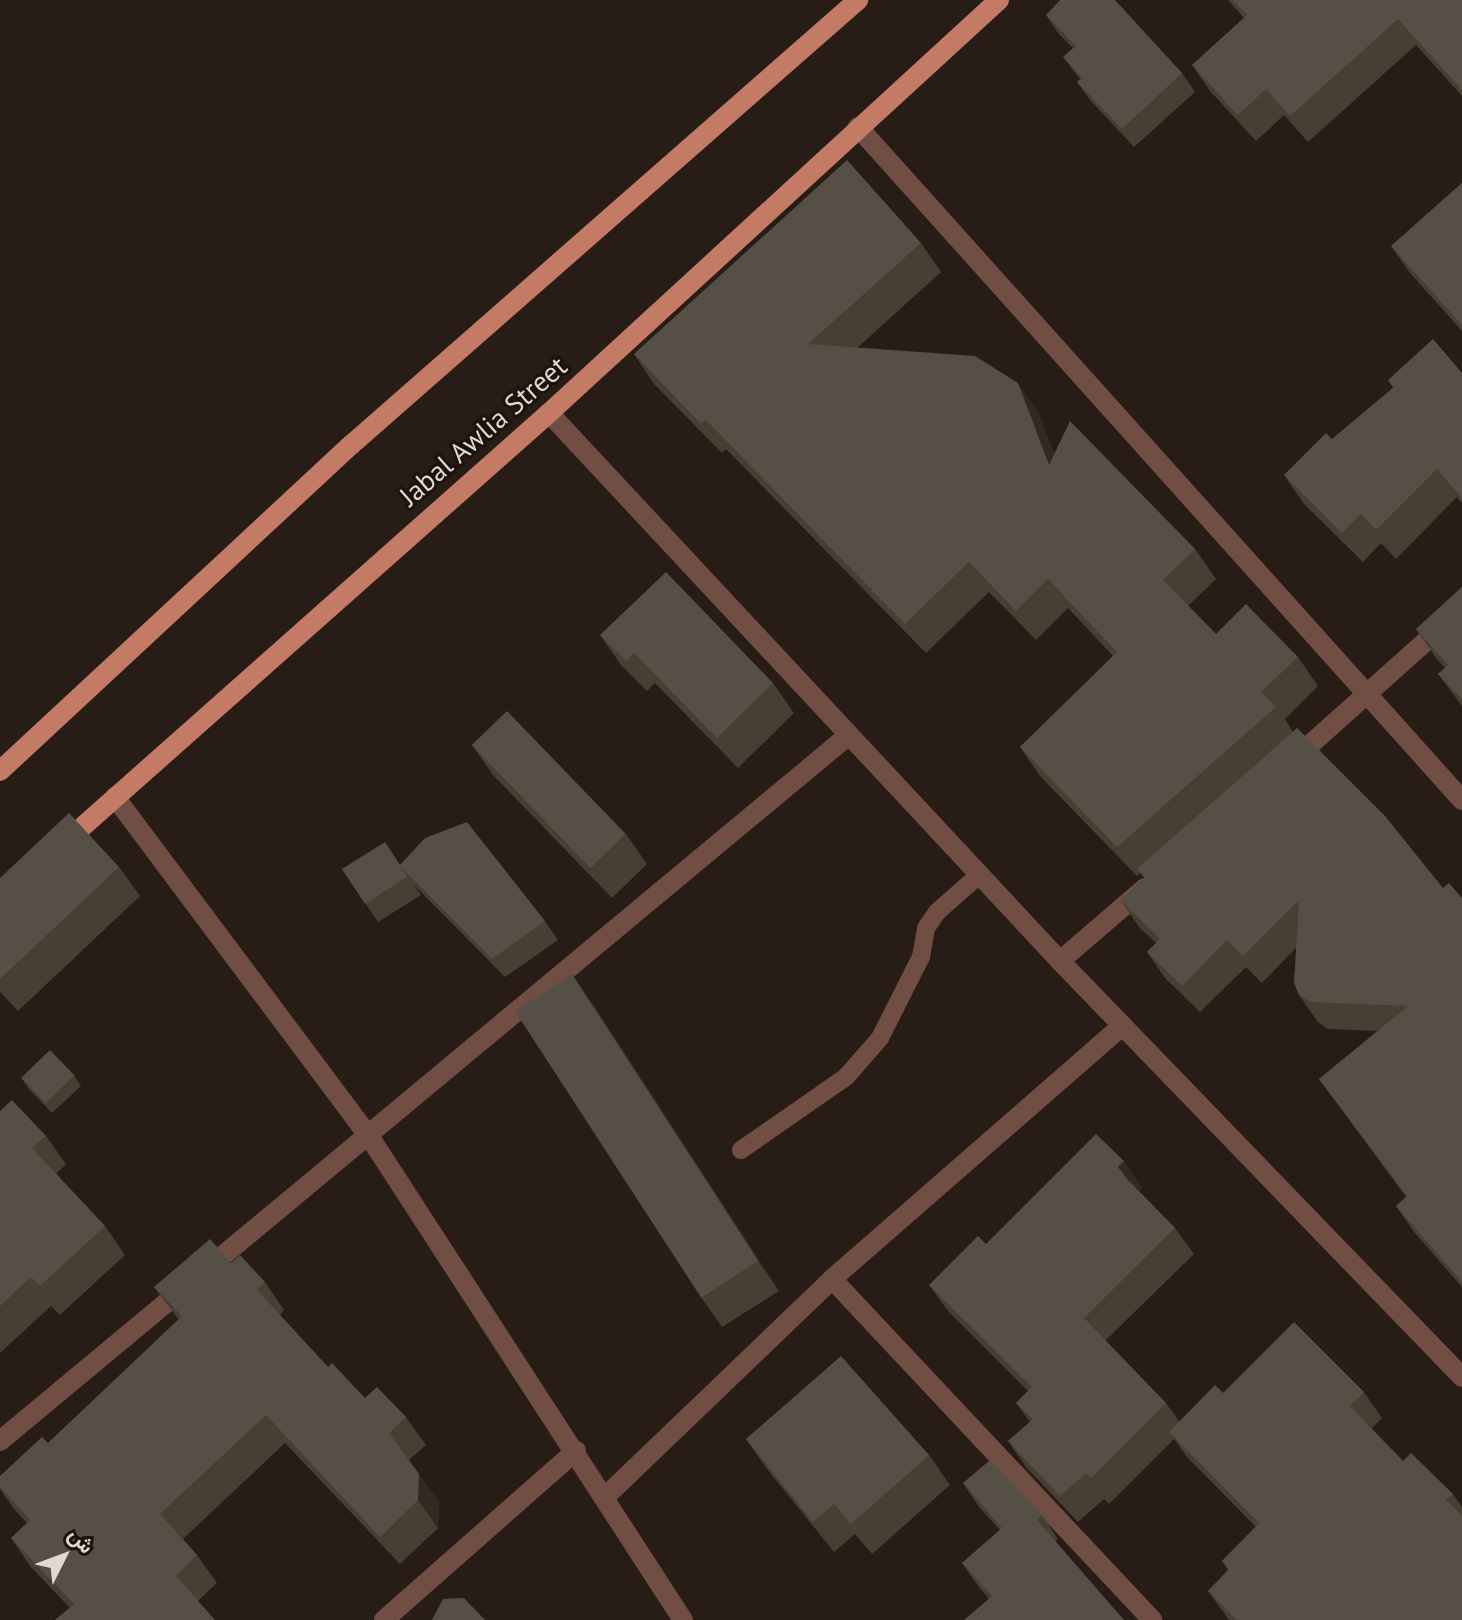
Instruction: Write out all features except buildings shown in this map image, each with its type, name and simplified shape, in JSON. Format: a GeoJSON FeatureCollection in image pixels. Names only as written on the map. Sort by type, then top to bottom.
{"type":"FeatureCollection","features":[{"type":"Feature","properties":{"kind":"main road"},"geometry":{"type":"LineString","coordinates":[[0,771],[351,445],[858,0]]}},
{"type":"Feature","properties":{"kind":"main road","name":"Jabal Awlia Street"},"geometry":{"type":"LineString","coordinates":[[46,859],[549,413],[999,0]]}},
{"type":"Feature","properties":{"kind":"street"},"geometry":{"type":"LineString","coordinates":[[858,127],[1462,800]]}},
{"type":"Feature","properties":{"kind":"street"},"geometry":{"type":"LineString","coordinates":[[549,413],[1060,961],[1462,1377]]}},
{"type":"Feature","properties":{"kind":"street"},"geometry":{"type":"LineString","coordinates":[[1273,777],[1462,609]]}},
{"type":"Feature","properties":{"kind":"street"},"geometry":{"type":"LineString","coordinates":[[0,1441],[849,735]]}},
{"type":"Feature","properties":{"kind":"street"},"geometry":{"type":"LineString","coordinates":[[115,797],[369,1136],[606,1496],[683,1620]]}},
{"type":"Feature","properties":{"kind":"street"},"geometry":{"type":"LineString","coordinates":[[1060,961],[1166,869]]}},
{"type":"Feature","properties":{"kind":"street"},"geometry":{"type":"LineString","coordinates":[[606,1496],[832,1279],[1122,1026]]}},
{"type":"Feature","properties":{"kind":"street"},"geometry":{"type":"LineString","coordinates":[[832,1279],[1152,1620]]}},
{"type":"Feature","properties":{"kind":"street"},"geometry":{"type":"LineString","coordinates":[[384,1620],[576,1451]]}},
{"type":"Feature","properties":{"kind":"lane"},"geometry":{"type":"LineString","coordinates":[[741,1150],[846,1077],[880,1038],[921,957],[926,928],[979,875]]}}]}
